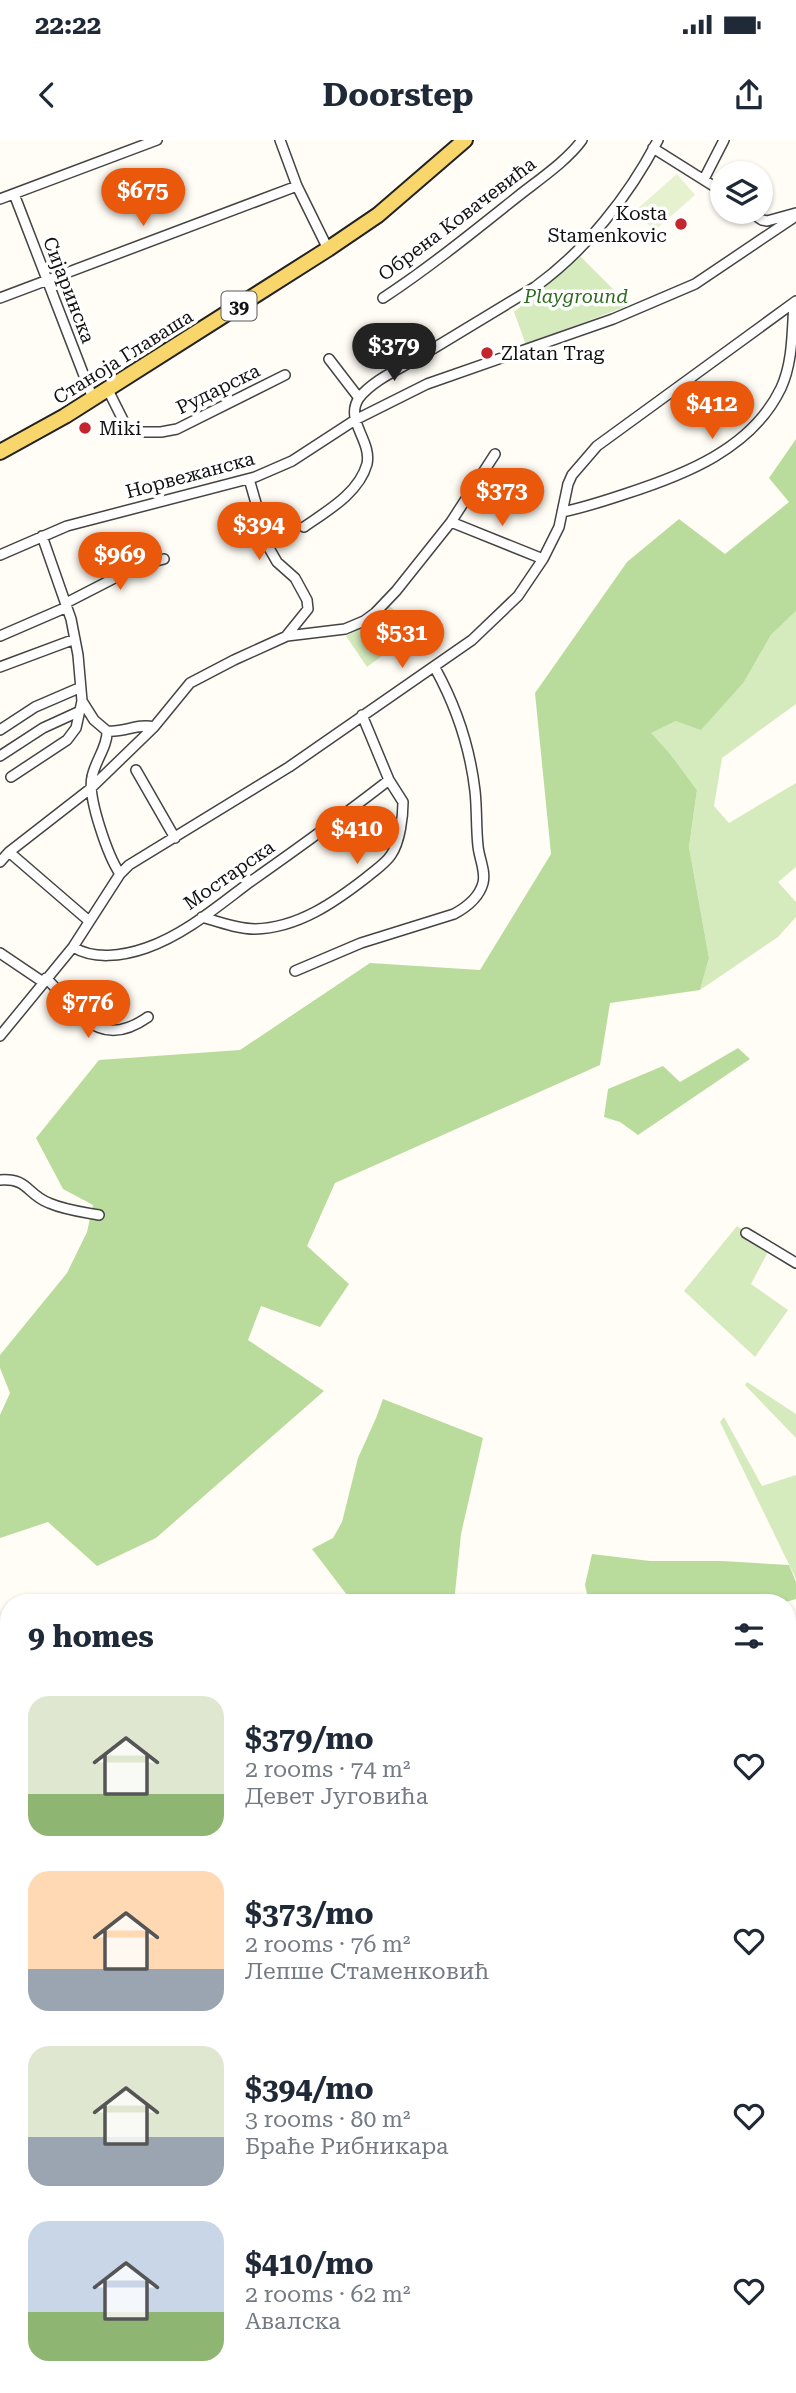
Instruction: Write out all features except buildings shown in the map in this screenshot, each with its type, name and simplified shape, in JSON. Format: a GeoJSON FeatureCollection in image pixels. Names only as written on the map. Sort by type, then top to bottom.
{"type":"FeatureCollection","features":[{"type":"Feature","properties":{"kind":"main road","name":"Станоја Главаша"},"geometry":{"type":"LineString","coordinates":[[0,452],[108,390],[328,249],[378,215],[457,143]]}},
{"type":"Feature","properties":{"kind":"street"},"geometry":{"type":"LineString","coordinates":[[0,199],[157,140]]}},
{"type":"Feature","properties":{"kind":"street"},"geometry":{"type":"LineString","coordinates":[[281,140],[297,186],[328,249]]}},
{"type":"Feature","properties":{"kind":"street","name":"Обрена Ковачевића"},"geometry":{"type":"LineString","coordinates":[[383,298],[419,275],[461,242],[534,184],[582,140]]}},
{"type":"Feature","properties":{"kind":"street"},"geometry":{"type":"LineString","coordinates":[[704,179],[724,140]]}},
{"type":"Feature","properties":{"kind":"street"},"geometry":{"type":"LineString","coordinates":[[304,527],[335,506],[361,477],[367,463],[368,449],[355,420],[355,407],[359,398],[389,374],[553,274],[594,232],[636,177],[656,144],[710,183]]}},
{"type":"Feature","properties":{"kind":"street"},"geometry":{"type":"LineString","coordinates":[[0,298],[297,186]]}},
{"type":"Feature","properties":{"kind":"street","name":"Сијаринска"},"geometry":{"type":"LineString","coordinates":[[14,194],[93,399]]}},
{"type":"Feature","properties":{"kind":"street"},"geometry":{"type":"LineString","coordinates":[[773,220],[796,214]]}},
{"type":"Feature","properties":{"kind":"street","name":"Норвежанска"},"geometry":{"type":"LineString","coordinates":[[0,555],[67,526],[249,479],[292,461],[355,420],[427,384],[613,319],[695,284],[796,214]]}},
{"type":"Feature","properties":{"kind":"street"},"geometry":{"type":"LineString","coordinates":[[0,1037],[73,947],[120,874],[129,865],[289,767],[472,640],[518,596],[543,559],[555,536],[572,475],[597,446],[795,302]]}},
{"type":"Feature","properties":{"kind":"street"},"geometry":{"type":"LineString","coordinates":[[562,512],[675,477],[709,460],[737,441],[763,415],[781,388],[790,350],[795,302]]}},
{"type":"Feature","properties":{"kind":"street"},"geometry":{"type":"LineString","coordinates":[[330,359],[359,398]]}},
{"type":"Feature","properties":{"kind":"street","name":"Рударска"},"geometry":{"type":"LineString","coordinates":[[108,390],[127,430],[133,433],[162,432],[177,429],[285,375]]}},
{"type":"Feature","properties":{"kind":"street"},"geometry":{"type":"LineString","coordinates":[[0,862],[90,789],[154,727],[190,683],[287,636],[345,629],[365,621],[396,591],[451,522],[495,454]]}},
{"type":"Feature","properties":{"kind":"street"},"geometry":{"type":"LineString","coordinates":[[249,479],[269,548],[276,562],[295,578],[307,600],[308,609],[287,636]]}},
{"type":"Feature","properties":{"kind":"street"},"geometry":{"type":"LineString","coordinates":[[451,522],[543,559]]}},
{"type":"Feature","properties":{"kind":"street"},"geometry":{"type":"LineString","coordinates":[[42,536],[75,639],[82,701],[94,720],[107,731],[122,731],[139,725],[154,727]]}},
{"type":"Feature","properties":{"kind":"street"},"geometry":{"type":"LineString","coordinates":[[0,636],[66,605],[138,566],[164,559]]}},
{"type":"Feature","properties":{"kind":"street"},"geometry":{"type":"LineString","coordinates":[[0,667],[75,639]]}},
{"type":"Feature","properties":{"kind":"street"},"geometry":{"type":"LineString","coordinates":[[295,971],[361,943],[454,914],[464,908],[481,889],[484,876],[478,851],[475,792],[469,751],[450,698],[435,668]]}},
{"type":"Feature","properties":{"kind":"street"},"geometry":{"type":"LineString","coordinates":[[0,730],[35,707],[79,688]]}},
{"type":"Feature","properties":{"kind":"street"},"geometry":{"type":"LineString","coordinates":[[11,777],[67,740],[76,728],[82,701]]}},
{"type":"Feature","properties":{"kind":"street"},"geometry":{"type":"LineString","coordinates":[[0,756],[43,728],[78,712]]}},
{"type":"Feature","properties":{"kind":"street"},"geometry":{"type":"LineString","coordinates":[[202,917],[259,929],[314,914],[384,863],[395,848],[403,802],[389,780],[362,715]]}},
{"type":"Feature","properties":{"kind":"street"},"geometry":{"type":"LineString","coordinates":[[107,731],[106,742],[96,763],[90,789],[107,848],[120,874]]}},
{"type":"Feature","properties":{"kind":"street"},"geometry":{"type":"LineString","coordinates":[[136,770],[175,838]]}},
{"type":"Feature","properties":{"kind":"street","name":"Мостарска"},"geometry":{"type":"LineString","coordinates":[[73,947],[89,954],[119,954],[149,947],[202,917],[389,780]]}},
{"type":"Feature","properties":{"kind":"street"},"geometry":{"type":"LineString","coordinates":[[9,852],[89,921]]}},
{"type":"Feature","properties":{"kind":"street"},"geometry":{"type":"LineString","coordinates":[[0,953],[45,980],[100,1030],[131,1028],[148,1017]]}},
{"type":"Feature","properties":{"kind":"street"},"geometry":{"type":"LineString","coordinates":[[0,1180],[16,1180],[39,1199],[60,1208],[99,1215]]}},
{"type":"Feature","properties":{"kind":"street"},"geometry":{"type":"LineString","coordinates":[[746,1233],[796,1263]]}},
{"type":"Feature","properties":{"kind":"green space"},"geometry":{"type":"Polygon","coordinates":[[[677,174],[695,195],[654,231],[636,210],[677,174]]]}},
{"type":"Feature","properties":{"kind":"green space","name":"Playground"},"geometry":{"type":"Polygon","coordinates":[[[580,256],[629,305],[526,345],[514,312],[580,256]]]}},
{"type":"Feature","properties":{"kind":"green space"},"geometry":{"type":"Polygon","coordinates":[[[796,439],[796,611],[771,635],[744,682],[701,730],[676,721],[651,733],[697,790],[689,847],[709,958],[700,990],[610,1003],[600,1065],[335,1183],[307,1246],[349,1284],[320,1327],[261,1306],[248,1340],[324,1391],[156,1538],[97,1566],[48,1522],[0,1538],[0,1415],[10,1393],[0,1368],[0,1355],[67,1273],[87,1232],[93,1205],[63,1189],[36,1138],[99,1060],[240,1050],[370,963],[480,970],[551,854],[535,693],[627,562],[679,519],[725,554],[789,502],[769,478],[796,439]]]}},
{"type":"Feature","properties":{"kind":"green space"},"geometry":{"type":"Polygon","coordinates":[[[389,605],[414,632],[367,667],[346,636],[368,625],[389,605]]]}},
{"type":"Feature","properties":{"kind":"green space"},"geometry":{"type":"Polygon","coordinates":[[[796,611],[796,704],[722,758],[714,806],[729,823],[796,783],[796,867],[778,882],[796,902],[796,917],[778,937],[700,990],[709,958],[689,847],[697,790],[671,755],[650,733],[744,682],[771,635],[796,611]]]}},
{"type":"Feature","properties":{"kind":"green space"},"geometry":{"type":"Polygon","coordinates":[[[738,1048],[750,1059],[638,1135],[620,1122],[604,1117],[608,1089],[663,1066],[680,1082],[738,1048]]]}},
{"type":"Feature","properties":{"kind":"green space"},"geometry":{"type":"Polygon","coordinates":[[[737,1226],[770,1248],[751,1284],[788,1310],[755,1357],[684,1291],[737,1226]]]}},
{"type":"Feature","properties":{"kind":"green space"},"geometry":{"type":"Polygon","coordinates":[[[747,1382],[796,1414],[796,1438],[745,1385],[747,1382]]]}},
{"type":"Feature","properties":{"kind":"green space"},"geometry":{"type":"Polygon","coordinates":[[[383,1399],[483,1438],[461,1534],[455,1594],[346,1594],[312,1549],[333,1538],[342,1522],[358,1458],[383,1399]]]}},
{"type":"Feature","properties":{"kind":"green space"},"geometry":{"type":"Polygon","coordinates":[[[724,1417],[762,1486],[796,1475],[796,1579],[720,1422],[724,1417]]]}},
{"type":"Feature","properties":{"kind":"green space"},"geometry":{"type":"Polygon","coordinates":[[[592,1554],[650,1561],[789,1565],[796,1582],[796,1594],[587,1594],[585,1585],[592,1554]]]}},
{"type":"Feature","properties":{"kind":"place","name":"Kosta Stamenkovic"},"geometry":{"type":"Point","coordinates":[681,224]}},
{"type":"Feature","properties":{"kind":"place","name":"Zlatan Trag"},"geometry":{"type":"Point","coordinates":[487,353]}},
{"type":"Feature","properties":{"kind":"place","name":"Miki"},"geometry":{"type":"Point","coordinates":[85,428]}}]}
